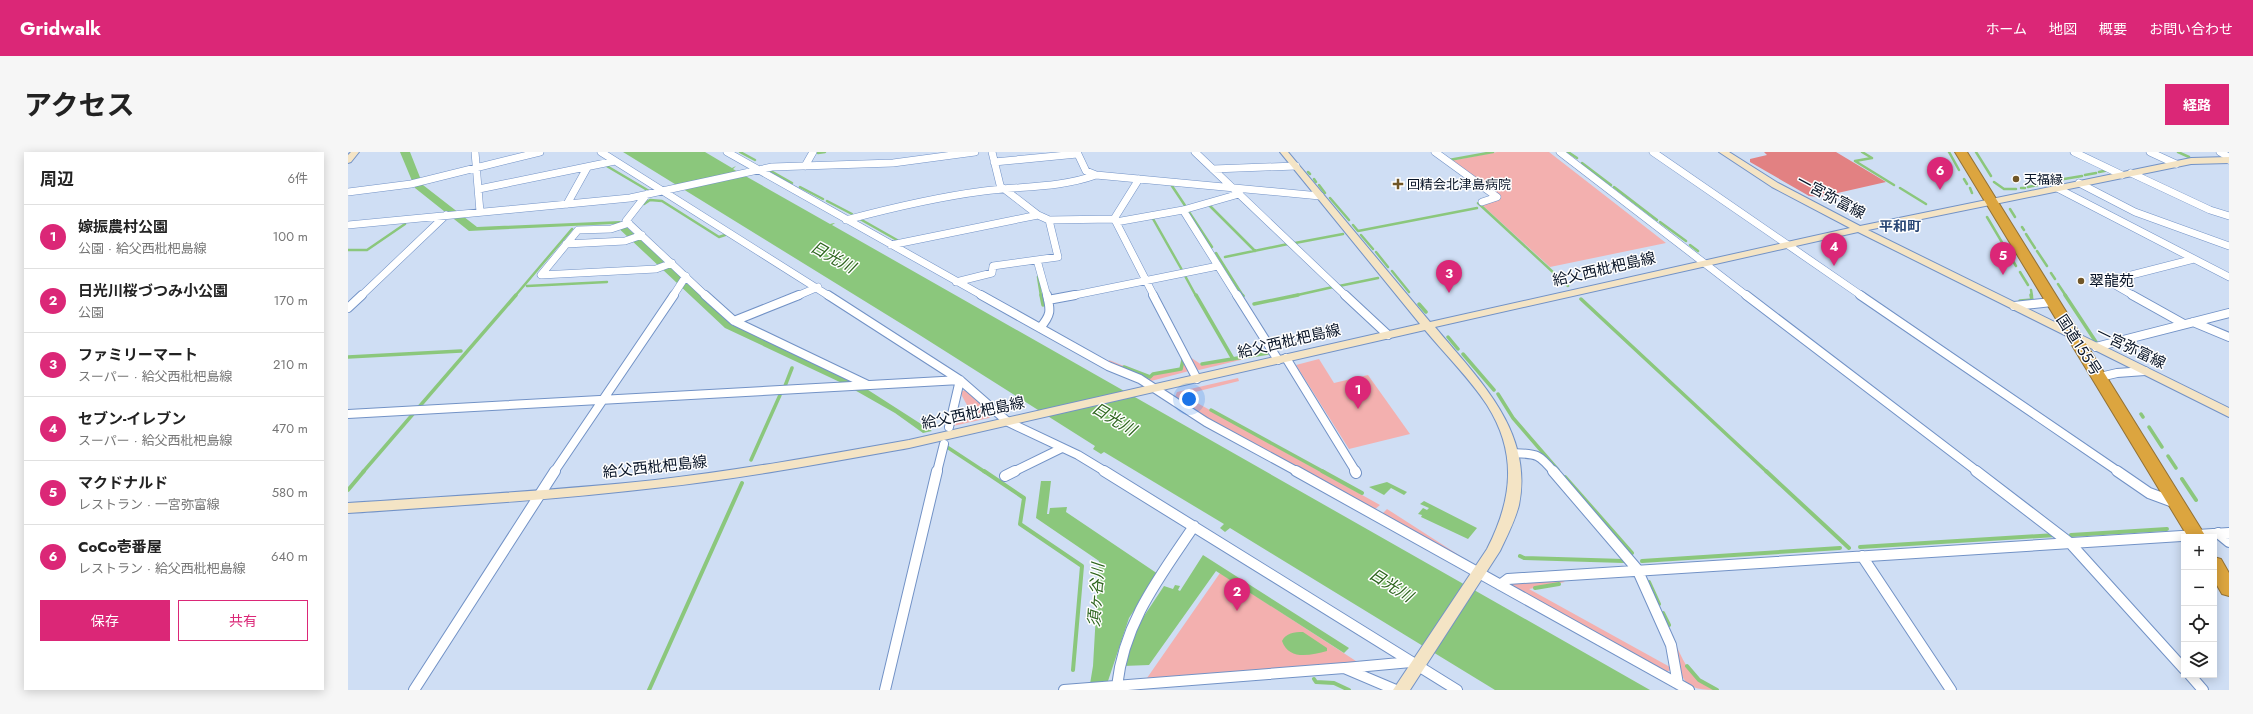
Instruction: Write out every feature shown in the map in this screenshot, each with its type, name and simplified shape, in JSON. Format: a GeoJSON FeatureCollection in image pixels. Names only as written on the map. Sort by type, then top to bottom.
{"type":"FeatureCollection","features":[{"type":"Feature","properties":{"kind":"highway","name":"国道155号"},"geometry":{"type":"LineString","coordinates":[[1961,152],[2072,335],[2100,377],[2196,534]]}},
{"type":"Feature","properties":{"kind":"highway"},"geometry":{"type":"LineString","coordinates":[[2217,569],[2229,589]]}},
{"type":"Feature","properties":{"kind":"main road"},"geometry":{"type":"LineString","coordinates":[[348,160],[355,152]]}},
{"type":"Feature","properties":{"kind":"main road"},"geometry":{"type":"LineString","coordinates":[[1284,152],[1492,404],[1506,432],[1512,453],[1515,478],[1510,517],[1504,533],[1478,577],[1417,662],[1401,690]]}},
{"type":"Feature","properties":{"kind":"main road","name":"一宮弥富線"},"geometry":{"type":"LineString","coordinates":[[1724,152],[1775,185],[1857,228],[2229,413]]}},
{"type":"Feature","properties":{"kind":"main road","name":"給父西枇杷島線"},"geometry":{"type":"LineString","coordinates":[[348,508],[539,496],[723,475],[901,445],[1028,418],[1857,228],[2191,161],[2229,160]]}},
{"type":"Feature","properties":{"kind":"street"},"geometry":{"type":"LineString","coordinates":[[475,152],[480,212]]}},
{"type":"Feature","properties":{"kind":"street"},"geometry":{"type":"LineString","coordinates":[[348,192],[411,184],[540,152]]}},
{"type":"Feature","properties":{"kind":"street"},"geometry":{"type":"LineString","coordinates":[[601,152],[818,287],[960,380],[1008,422],[1078,455],[1417,662],[1457,690]]}},
{"type":"Feature","properties":{"kind":"street"},"geometry":{"type":"LineString","coordinates":[[727,152],[1108,366],[1140,379],[1150,390],[1425,542],[1478,577],[1500,585],[1689,690]]}},
{"type":"Feature","properties":{"kind":"street"},"geometry":{"type":"LineString","coordinates":[[805,166],[813,152]]}},
{"type":"Feature","properties":{"kind":"street"},"geometry":{"type":"LineString","coordinates":[[348,225],[567,204],[648,194],[757,169],[893,163],[975,152]]}},
{"type":"Feature","properties":{"kind":"street"},"geometry":{"type":"LineString","coordinates":[[992,152],[1002,188],[1038,215],[1049,220],[1115,221],[1183,210],[1239,194]]}},
{"type":"Feature","properties":{"kind":"street"},"geometry":{"type":"LineString","coordinates":[[1196,152],[1212,169],[1388,335]]}},
{"type":"Feature","properties":{"kind":"street"},"geometry":{"type":"LineString","coordinates":[[1435,152],[1497,197],[1482,202]]}},
{"type":"Feature","properties":{"kind":"street"},"geometry":{"type":"LineString","coordinates":[[1560,152],[1706,262],[2070,542],[2181,666]]}},
{"type":"Feature","properties":{"kind":"street"},"geometry":{"type":"LineString","coordinates":[[1653,152],[2149,493],[2177,504]]}},
{"type":"Feature","properties":{"kind":"street"},"geometry":{"type":"LineString","coordinates":[[2074,152],[2210,210],[2229,216]]}},
{"type":"Feature","properties":{"kind":"street"},"geometry":{"type":"LineString","coordinates":[[2150,152],[2176,164]]}},
{"type":"Feature","properties":{"kind":"street"},"geometry":{"type":"LineString","coordinates":[[2220,152],[2227,156],[2229,160]]}},
{"type":"Feature","properties":{"kind":"street"},"geometry":{"type":"LineString","coordinates":[[994,162],[1078,153],[1086,171],[1096,175],[1320,196]]}},
{"type":"Feature","properties":{"kind":"street"},"geometry":{"type":"LineString","coordinates":[[479,189],[587,168],[615,161]]}},
{"type":"Feature","properties":{"kind":"street"},"geometry":{"type":"LineString","coordinates":[[1212,169],[1296,166]]}},
{"type":"Feature","properties":{"kind":"street"},"geometry":{"type":"LineString","coordinates":[[567,204],[587,168]]}},
{"type":"Feature","properties":{"kind":"street"},"geometry":{"type":"LineString","coordinates":[[846,220],[920,203],[1002,188],[1082,181],[1096,175]]}},
{"type":"Feature","properties":{"kind":"street"},"geometry":{"type":"LineString","coordinates":[[1115,221],[1139,179]]}},
{"type":"Feature","properties":{"kind":"street"},"geometry":{"type":"LineString","coordinates":[[2079,184],[2135,212],[2189,230],[2229,246]]}},
{"type":"Feature","properties":{"kind":"street"},"geometry":{"type":"LineString","coordinates":[[2057,188],[2229,277]]}},
{"type":"Feature","properties":{"kind":"street"},"geometry":{"type":"LineString","coordinates":[[627,223],[626,221],[648,194]]}},
{"type":"Feature","properties":{"kind":"street"},"geometry":{"type":"LineString","coordinates":[[1183,210],[1218,266],[1282,359],[1356,473]]}},
{"type":"Feature","properties":{"kind":"street"},"geometry":{"type":"LineString","coordinates":[[349,305],[447,215]]}},
{"type":"Feature","properties":{"kind":"street"},"geometry":{"type":"LineString","coordinates":[[891,245],[1038,215]]}},
{"type":"Feature","properties":{"kind":"street"},"geometry":{"type":"LineString","coordinates":[[956,282],[986,276],[992,273],[993,266],[1058,257],[1049,220]]}},
{"type":"Feature","properties":{"kind":"street"},"geometry":{"type":"LineString","coordinates":[[1115,221],[1197,379]]}},
{"type":"Feature","properties":{"kind":"street"},"geometry":{"type":"LineString","coordinates":[[627,223],[616,227],[578,230],[541,275],[658,268],[671,263]]}},
{"type":"Feature","properties":{"kind":"street"},"geometry":{"type":"LineString","coordinates":[[627,223],[734,321],[866,386]]}},
{"type":"Feature","properties":{"kind":"street"},"geometry":{"type":"LineString","coordinates":[[566,244],[627,240],[641,236]]}},
{"type":"Feature","properties":{"kind":"street"},"geometry":{"type":"LineString","coordinates":[[2184,324],[2108,281],[2194,259]]}},
{"type":"Feature","properties":{"kind":"street"},"geometry":{"type":"LineString","coordinates":[[1037,260],[1048,300],[1049,318],[1040,328]]}},
{"type":"Feature","properties":{"kind":"street"},"geometry":{"type":"LineString","coordinates":[[1048,300],[1218,266]]}},
{"type":"Feature","properties":{"kind":"street"},"geometry":{"type":"LineString","coordinates":[[414,690],[539,496],[685,276]]}},
{"type":"Feature","properties":{"kind":"street"},"geometry":{"type":"LineString","coordinates":[[734,321],[818,287]]}},
{"type":"Feature","properties":{"kind":"street"},"geometry":{"type":"LineString","coordinates":[[2014,306],[2052,302]]}},
{"type":"Feature","properties":{"kind":"street"},"geometry":{"type":"LineString","coordinates":[[2096,347],[2229,312]]}},
{"type":"Feature","properties":{"kind":"street"},"geometry":{"type":"LineString","coordinates":[[2193,322],[2229,337]]}},
{"type":"Feature","properties":{"kind":"street"},"geometry":{"type":"LineString","coordinates":[[2100,377],[2118,372],[2145,372]]}},
{"type":"Feature","properties":{"kind":"street"},"geometry":{"type":"LineString","coordinates":[[348,414],[960,380]]}},
{"type":"Feature","properties":{"kind":"street"},"geometry":{"type":"LineString","coordinates":[[949,427],[959,390],[960,380]]}},
{"type":"Feature","properties":{"kind":"street"},"geometry":{"type":"LineString","coordinates":[[885,690],[944,446]]}},
{"type":"Feature","properties":{"kind":"street"},"geometry":{"type":"LineString","coordinates":[[1004,476],[1062,448]]}},
{"type":"Feature","properties":{"kind":"street"},"geometry":{"type":"LineString","coordinates":[[1512,453],[1535,454],[1542,458],[1637,570],[1671,645],[1678,684]]}},
{"type":"Feature","properties":{"kind":"street"},"geometry":{"type":"LineString","coordinates":[[1115,686],[1117,669],[1133,620],[1194,526]]}},
{"type":"Feature","properties":{"kind":"street"},"geometry":{"type":"LineString","coordinates":[[2218,533],[2229,542]]}},
{"type":"Feature","properties":{"kind":"street"},"geometry":{"type":"LineString","coordinates":[[2211,534],[2229,533]]}},
{"type":"Feature","properties":{"kind":"street"},"geometry":{"type":"LineString","coordinates":[[1500,585],[1508,578],[2070,542],[2181,537]]}},
{"type":"Feature","properties":{"kind":"street"},"geometry":{"type":"LineString","coordinates":[[1862,556],[1951,690]]}},
{"type":"Feature","properties":{"kind":"street"},"geometry":{"type":"LineString","coordinates":[[1064,690],[1417,662]]}},
{"type":"Feature","properties":{"kind":"street"},"geometry":{"type":"LineString","coordinates":[[1344,668],[1396,690]]}},
{"type":"Feature","properties":{"kind":"street"},"geometry":{"type":"LineString","coordinates":[[2193,678],[2203,690]]}},
{"type":"Feature","properties":{"kind":"shaded area"},"geometry":{"type":"Polygon","coordinates":[[[1497,152],[1549,152],[1666,243],[1550,267],[1481,204],[1501,197],[1450,161],[1497,152]]]}},
{"type":"Feature","properties":{"kind":"shaded area"},"geometry":{"type":"Polygon","coordinates":[[[1764,152],[1836,152],[1886,182],[1820,197],[1809,196],[1750,162],[1750,159],[1767,155],[1764,152]]]}},
{"type":"Feature","properties":{"kind":"shaded area"},"geometry":{"type":"Polygon","coordinates":[[[1269,353],[1199,370],[1196,369],[1190,357],[1202,365],[1269,353]]]}},
{"type":"Feature","properties":{"kind":"shaded area"},"geometry":{"type":"Polygon","coordinates":[[[1319,359],[1334,383],[1368,375],[1410,434],[1349,449],[1296,365],[1319,359]]]}},
{"type":"Feature","properties":{"kind":"shaded area"},"geometry":{"type":"Polygon","coordinates":[[[1109,360],[1151,377],[1154,374],[1182,369],[1184,361],[1189,371],[1151,381],[1108,364],[1109,360]]]}},
{"type":"Feature","properties":{"kind":"shaded area"},"geometry":{"type":"Polygon","coordinates":[[[1238,378],[1239,381],[1183,395],[1380,505],[1373,511],[1206,419],[1175,397],[1177,392],[1238,378]]]}},
{"type":"Feature","properties":{"kind":"shaded area"},"geometry":{"type":"Polygon","coordinates":[[[966,390],[993,414],[989,418],[953,426],[954,418],[972,414],[962,396],[962,391],[966,390]]]}},
{"type":"Feature","properties":{"kind":"shaded area"},"geometry":{"type":"Polygon","coordinates":[[[1387,509],[1468,561],[1381,515],[1387,509]]]}},
{"type":"Feature","properties":{"kind":"shaded area"},"geometry":{"type":"Polygon","coordinates":[[[1220,573],[1359,663],[1147,678],[1220,573]]]}},
{"type":"Feature","properties":{"kind":"shaded area"},"geometry":{"type":"Polygon","coordinates":[[[1559,579],[1565,582],[1529,589],[1670,667],[1671,670],[1665,672],[1514,589],[1511,584],[1559,579]]]}},
{"type":"Feature","properties":{"kind":"shaded area"},"geometry":{"type":"Polygon","coordinates":[[[1676,645],[1690,671],[1706,686],[1714,690],[1694,687],[1688,684],[1681,672],[1676,645]]]}},
{"type":"Feature","properties":{"kind":"water"},"geometry":{"type":"Polygon","coordinates":[[[400,152],[410,152],[423,185],[477,227],[620,221],[732,324],[865,388],[932,431],[923,433],[895,413],[844,384],[725,328],[614,224],[469,231],[415,188],[400,152]]]}},
{"type":"Feature","properties":{"kind":"water","name":"日光川"},"geometry":{"type":"Polygon","coordinates":[[[623,152],[705,152],[732,168],[736,166],[733,169],[830,224],[835,223],[832,225],[1650,690],[1495,690],[1230,528],[1225,532],[1220,528],[1224,524],[1104,452],[1101,454],[1093,449],[1095,446],[918,334],[623,152]]]}},
{"type":"Feature","properties":{"kind":"water"},"geometry":{"type":"Polygon","coordinates":[[[1041,481],[1051,481],[1047,514],[1049,514],[1050,508],[1067,507],[1066,512],[1158,574],[1129,618],[1107,684],[1090,684],[1093,666],[1099,561],[1036,518],[1041,481]]]}},
{"type":"Feature","properties":{"kind":"water"},"geometry":{"type":"Polygon","coordinates":[[[1387,482],[1407,492],[1404,495],[1391,488],[1384,495],[1369,487],[1387,482]]]}},
{"type":"Feature","properties":{"kind":"water"},"geometry":{"type":"Polygon","coordinates":[[[1424,501],[1477,528],[1468,539],[1421,517],[1422,515],[1418,514],[1423,508],[1427,510],[1429,508],[1420,504],[1424,501]]]}},
{"type":"Feature","properties":{"kind":"water"},"geometry":{"type":"Polygon","coordinates":[[[1203,555],[1349,648],[1344,653],[1216,571],[1149,665],[1123,666],[1140,622],[1164,586],[1173,589],[1175,585],[1180,586],[1178,590],[1180,591],[1203,555]]]}},
{"type":"Feature","properties":{"kind":"water"},"geometry":{"type":"Polygon","coordinates":[[[1296,632],[1303,632],[1327,648],[1327,651],[1308,655],[1290,652],[1282,641],[1286,636],[1296,632]]]}},
{"type":"Feature","properties":{"kind":"waterway"},"geometry":{"type":"LineString","coordinates":[[740,152],[755,160]]}},
{"type":"Feature","properties":{"kind":"waterway"},"geometry":{"type":"LineString","coordinates":[[818,153],[825,152]]}},
{"type":"Feature","properties":{"kind":"waterway"},"geometry":{"type":"LineString","coordinates":[[1449,160],[1493,152]]}},
{"type":"Feature","properties":{"kind":"waterway"},"geometry":{"type":"LineString","coordinates":[[1568,152],[1577,158]]}},
{"type":"Feature","properties":{"kind":"waterway"},"geometry":{"type":"LineString","coordinates":[[1862,152],[1872,158],[1855,161],[1894,185]]}},
{"type":"Feature","properties":{"kind":"waterway"},"geometry":{"type":"LineString","coordinates":[[1949,152],[1959,170]]}},
{"type":"Feature","properties":{"kind":"waterway"},"geometry":{"type":"LineString","coordinates":[[1976,152],[1991,176]]}},
{"type":"Feature","properties":{"kind":"waterway"},"geometry":{"type":"LineString","coordinates":[[2178,152],[2189,157]]}},
{"type":"Feature","properties":{"kind":"waterway"},"geometry":{"type":"LineString","coordinates":[[1582,163],[1611,185]]}},
{"type":"Feature","properties":{"kind":"waterway"},"geometry":{"type":"LineString","coordinates":[[605,165],[649,191]]}},
{"type":"Feature","properties":{"kind":"waterway"},"geometry":{"type":"LineString","coordinates":[[769,170],[792,183]]}},
{"type":"Feature","properties":{"kind":"waterway"},"geometry":{"type":"LineString","coordinates":[[2099,172],[2109,170]]}},
{"type":"Feature","properties":{"kind":"waterway"},"geometry":{"type":"LineString","coordinates":[[2085,175],[2096,173]]}},
{"type":"Feature","properties":{"kind":"waterway"},"geometry":{"type":"LineString","coordinates":[[2064,179],[2082,176]]}},
{"type":"Feature","properties":{"kind":"waterway"},"geometry":{"type":"LineString","coordinates":[[1964,179],[1967,184]]}},
{"type":"Feature","properties":{"kind":"waterway"},"geometry":{"type":"LineString","coordinates":[[2028,187],[2062,180]]}},
{"type":"Feature","properties":{"kind":"waterway"},"geometry":{"type":"LineString","coordinates":[[1994,182],[2004,189],[2016,189]]}},
{"type":"Feature","properties":{"kind":"waterway"},"geometry":{"type":"LineString","coordinates":[[1170,183],[1186,207]]}},
{"type":"Feature","properties":{"kind":"waterway"},"geometry":{"type":"LineString","coordinates":[[1319,185],[1325,193]]}},
{"type":"Feature","properties":{"kind":"waterway"},"geometry":{"type":"LineString","coordinates":[[800,187],[823,199]]}},
{"type":"Feature","properties":{"kind":"waterway"},"geometry":{"type":"LineString","coordinates":[[1614,187],[1657,220]]}},
{"type":"Feature","properties":{"kind":"waterway"},"geometry":{"type":"LineString","coordinates":[[1900,188],[1926,204]]}},
{"type":"Feature","properties":{"kind":"waterway"},"geometry":{"type":"LineString","coordinates":[[1970,188],[1972,193]]}},
{"type":"Feature","properties":{"kind":"waterway"},"geometry":{"type":"LineString","coordinates":[[1330,198],[1349,220]]}},
{"type":"Feature","properties":{"kind":"waterway"},"geometry":{"type":"LineString","coordinates":[[644,204],[650,200],[662,201],[719,237],[725,235]]}},
{"type":"Feature","properties":{"kind":"waterway"},"geometry":{"type":"LineString","coordinates":[[827,201],[852,214]]}},
{"type":"Feature","properties":{"kind":"waterway"},"geometry":{"type":"LineString","coordinates":[[1478,203],[1568,286]]}},
{"type":"Feature","properties":{"kind":"waterway"},"geometry":{"type":"LineString","coordinates":[[1209,205],[1255,251]]}},
{"type":"Feature","properties":{"kind":"waterway"},"geometry":{"type":"LineString","coordinates":[[1353,225],[1358,231],[1477,208]]}},
{"type":"Feature","properties":{"kind":"waterway"},"geometry":{"type":"LineString","coordinates":[[2010,209],[2015,217]]}},
{"type":"Feature","properties":{"kind":"waterway"},"geometry":{"type":"LineString","coordinates":[[1189,212],[1212,247]]}},
{"type":"Feature","properties":{"kind":"waterway"},"geometry":{"type":"LineString","coordinates":[[863,217],[860,219],[897,240]]}},
{"type":"Feature","properties":{"kind":"waterway"},"geometry":{"type":"LineString","coordinates":[[1152,217],[1182,270]]}},
{"type":"Feature","properties":{"kind":"waterway"},"geometry":{"type":"LineString","coordinates":[[1987,217],[2016,266]]}},
{"type":"Feature","properties":{"kind":"waterway"},"geometry":{"type":"LineString","coordinates":[[1660,222],[1686,241]]}},
{"type":"Feature","properties":{"kind":"waterway"},"geometry":{"type":"LineString","coordinates":[[348,250],[367,250],[405,224]]}},
{"type":"Feature","properties":{"kind":"waterway"},"geometry":{"type":"LineString","coordinates":[[515,296],[572,229]]}},
{"type":"Feature","properties":{"kind":"waterway"},"geometry":{"type":"LineString","coordinates":[[1295,243],[1343,234]]}},
{"type":"Feature","properties":{"kind":"waterway"},"geometry":{"type":"LineString","coordinates":[[2026,234],[2035,248]]}},
{"type":"Feature","properties":{"kind":"waterway"},"geometry":{"type":"LineString","coordinates":[[1361,235],[1373,249]]}},
{"type":"Feature","properties":{"kind":"waterway"},"geometry":{"type":"LineString","coordinates":[[1255,251],[1288,244]]}},
{"type":"Feature","properties":{"kind":"waterway"},"geometry":{"type":"LineString","coordinates":[[1690,245],[1698,251]]}},
{"type":"Feature","properties":{"kind":"waterway"},"geometry":{"type":"LineString","coordinates":[[1225,257],[1255,251]]}},
{"type":"Feature","properties":{"kind":"waterway"},"geometry":{"type":"LineString","coordinates":[[2037,251],[2047,266]]}},
{"type":"Feature","properties":{"kind":"waterway"},"geometry":{"type":"LineString","coordinates":[[1376,252],[1388,267]]}},
{"type":"Feature","properties":{"kind":"waterway"},"geometry":{"type":"LineString","coordinates":[[1216,253],[1243,296],[1242,295]]}},
{"type":"Feature","properties":{"kind":"waterway"},"geometry":{"type":"LineString","coordinates":[[1392,271],[1409,292]]}},
{"type":"Feature","properties":{"kind":"waterway"},"geometry":{"type":"LineString","coordinates":[[2020,272],[2028,285]]}},
{"type":"Feature","properties":{"kind":"waterway"},"geometry":{"type":"LineString","coordinates":[[2051,273],[2055,279]]}},
{"type":"Feature","properties":{"kind":"waterway"},"geometry":{"type":"LineString","coordinates":[[1184,274],[1196,296]]}},
{"type":"Feature","properties":{"kind":"waterway"},"geometry":{"type":"LineString","coordinates":[[1038,277],[1041,296]]}},
{"type":"Feature","properties":{"kind":"waterway"},"geometry":{"type":"LineString","coordinates":[[1339,286],[1378,278]]}},
{"type":"Feature","properties":{"kind":"waterway"},"geometry":{"type":"LineString","coordinates":[[527,286],[607,282]]}},
{"type":"Feature","properties":{"kind":"waterway"},"geometry":{"type":"LineString","coordinates":[[2058,284],[2066,296]]}},
{"type":"Feature","properties":{"kind":"waterway"},"geometry":{"type":"LineString","coordinates":[[1293,296],[1333,287]]}},
{"type":"Feature","properties":{"kind":"waterway"},"geometry":{"type":"LineString","coordinates":[[2031,290],[2032,296]]}},
{"type":"Feature","properties":{"kind":"waterway"},"geometry":{"type":"LineString","coordinates":[[419,407],[516,295]]}},
{"type":"Feature","properties":{"kind":"waterway"},"geometry":{"type":"LineString","coordinates":[[1041,295],[1043,305]]}},
{"type":"Feature","properties":{"kind":"waterway"},"geometry":{"type":"LineString","coordinates":[[1196,295],[1233,359]]}},
{"type":"Feature","properties":{"kind":"waterway"},"geometry":{"type":"LineString","coordinates":[[1254,304],[1298,295]]}},
{"type":"Feature","properties":{"kind":"waterway"},"geometry":{"type":"LineString","coordinates":[[2020,301],[2032,300],[2031,295]]}},
{"type":"Feature","properties":{"kind":"waterway"},"geometry":{"type":"LineString","coordinates":[[2065,295],[2096,342]]}},
{"type":"Feature","properties":{"kind":"waterway"},"geometry":{"type":"LineString","coordinates":[[1581,299],[1767,472]]}},
{"type":"Feature","properties":{"kind":"waterway"},"geometry":{"type":"LineString","coordinates":[[1419,304],[1426,312]]}},
{"type":"Feature","properties":{"kind":"waterway"},"geometry":{"type":"LineString","coordinates":[[1448,337],[1458,349]]}},
{"type":"Feature","properties":{"kind":"waterway"},"geometry":{"type":"LineString","coordinates":[[348,357],[461,351]]}},
{"type":"Feature","properties":{"kind":"waterway"},"geometry":{"type":"LineString","coordinates":[[1233,359],[1268,353]]}},
{"type":"Feature","properties":{"kind":"waterway"},"geometry":{"type":"LineString","coordinates":[[1463,354],[1494,390]]}},
{"type":"Feature","properties":{"kind":"waterway"},"geometry":{"type":"LineString","coordinates":[[1202,364],[1233,359]]}},
{"type":"Feature","properties":{"kind":"waterway"},"geometry":{"type":"LineString","coordinates":[[1124,367],[1150,377],[1153,374],[1181,369],[1183,360]]}},
{"type":"Feature","properties":{"kind":"waterway"},"geometry":{"type":"LineString","coordinates":[[785,386],[792,368]]}},
{"type":"Feature","properties":{"kind":"waterway"},"geometry":{"type":"LineString","coordinates":[[1498,394],[1513,418],[1558,470]]}},
{"type":"Feature","properties":{"kind":"waterway"},"geometry":{"type":"LineString","coordinates":[[751,460],[780,395]]}},
{"type":"Feature","properties":{"kind":"waterway"},"geometry":{"type":"LineString","coordinates":[[1211,410],[1324,472]]}},
{"type":"Feature","properties":{"kind":"waterway"},"geometry":{"type":"LineString","coordinates":[[363,472],[413,414]]}},
{"type":"Feature","properties":{"kind":"waterway"},"geometry":{"type":"LineString","coordinates":[[2149,427],[2162,447]]}},
{"type":"Feature","properties":{"kind":"waterway"},"geometry":{"type":"LineString","coordinates":[[944,445],[985,472]]}},
{"type":"Feature","properties":{"kind":"waterway"},"geometry":{"type":"LineString","coordinates":[[2168,456],[2176,468]]}},
{"type":"Feature","properties":{"kind":"waterway"},"geometry":{"type":"LineString","coordinates":[[348,490],[364,471]]}},
{"type":"Feature","properties":{"kind":"waterway","name":"須ヶ谷川"},"geometry":{"type":"LineString","coordinates":[[984,471],[1024,498],[1020,524],[1082,566],[1073,670]]}},
{"type":"Feature","properties":{"kind":"waterway"},"geometry":{"type":"LineString","coordinates":[[1322,471],[1362,493]]}},
{"type":"Feature","properties":{"kind":"waterway"},"geometry":{"type":"LineString","coordinates":[[1766,471],[1849,548]]}},
{"type":"Feature","properties":{"kind":"waterway"},"geometry":{"type":"LineString","coordinates":[[1565,477],[1632,553]]}},
{"type":"Feature","properties":{"kind":"waterway"},"geometry":{"type":"LineString","coordinates":[[2182,479],[2196,500]]}},
{"type":"Feature","properties":{"kind":"waterway"},"geometry":{"type":"LineString","coordinates":[[649,690],[742,483]]}},
{"type":"Feature","properties":{"kind":"waterway"},"geometry":{"type":"LineString","coordinates":[[2071,535],[2167,529]]}},
{"type":"Feature","properties":{"kind":"waterway"},"geometry":{"type":"LineString","coordinates":[[1860,547],[2056,535]]}},
{"type":"Feature","properties":{"kind":"waterway"},"geometry":{"type":"LineString","coordinates":[[1642,561],[1840,548]]}},
{"type":"Feature","properties":{"kind":"waterway"},"geometry":{"type":"LineString","coordinates":[[1520,556],[1524,558],[1624,561]]}},
{"type":"Feature","properties":{"kind":"waterway"},"geometry":{"type":"LineString","coordinates":[[1649,582],[1659,604]]}},
{"type":"Feature","properties":{"kind":"waterway"},"geometry":{"type":"LineString","coordinates":[[1535,588],[1559,584]]}},
{"type":"Feature","properties":{"kind":"waterway"},"geometry":{"type":"LineString","coordinates":[[1663,613],[1669,625]]}},
{"type":"Feature","properties":{"kind":"waterway"},"geometry":{"type":"LineString","coordinates":[[1687,666],[1699,680],[1717,690]]}},
{"type":"Feature","properties":{"kind":"waterway"},"geometry":{"type":"LineString","coordinates":[[1314,679],[1316,682],[1334,683],[1349,690]]}},
{"type":"Feature","properties":{"kind":"place","name":"天福縁"},"geometry":{"type":"Point","coordinates":[2016,179]}},
{"type":"Feature","properties":{"kind":"place","name":"回精会北津島病院"},"geometry":{"type":"Point","coordinates":[1398,184]}},
{"type":"Feature","properties":{"kind":"place","name":"CoCo壱番屋"},"geometry":{"type":"Point","coordinates":[1940,190]}},
{"type":"Feature","properties":{"kind":"place","name":"セブン-イレブン"},"geometry":{"type":"Point","coordinates":[1834,266]}},
{"type":"Feature","properties":{"kind":"place","name":"マクドナルド"},"geometry":{"type":"Point","coordinates":[2003,275]}},
{"type":"Feature","properties":{"kind":"place","name":"翠龍苑"},"geometry":{"type":"Point","coordinates":[2081,281]}},
{"type":"Feature","properties":{"kind":"place","name":"ファミリーマート"},"geometry":{"type":"Point","coordinates":[1449,293]}},
{"type":"Feature","properties":{"kind":"place","name":"嫁振農村公園"},"geometry":{"type":"Point","coordinates":[1358,409]}},
{"type":"Feature","properties":{"kind":"place","name":"日光川桜づつみ小公園"},"geometry":{"type":"Point","coordinates":[1237,611]}},
{"type":"Feature","properties":{"kind":"district","name":"平和町"},"geometry":{"type":"Point","coordinates":[1900,226]}}]}
